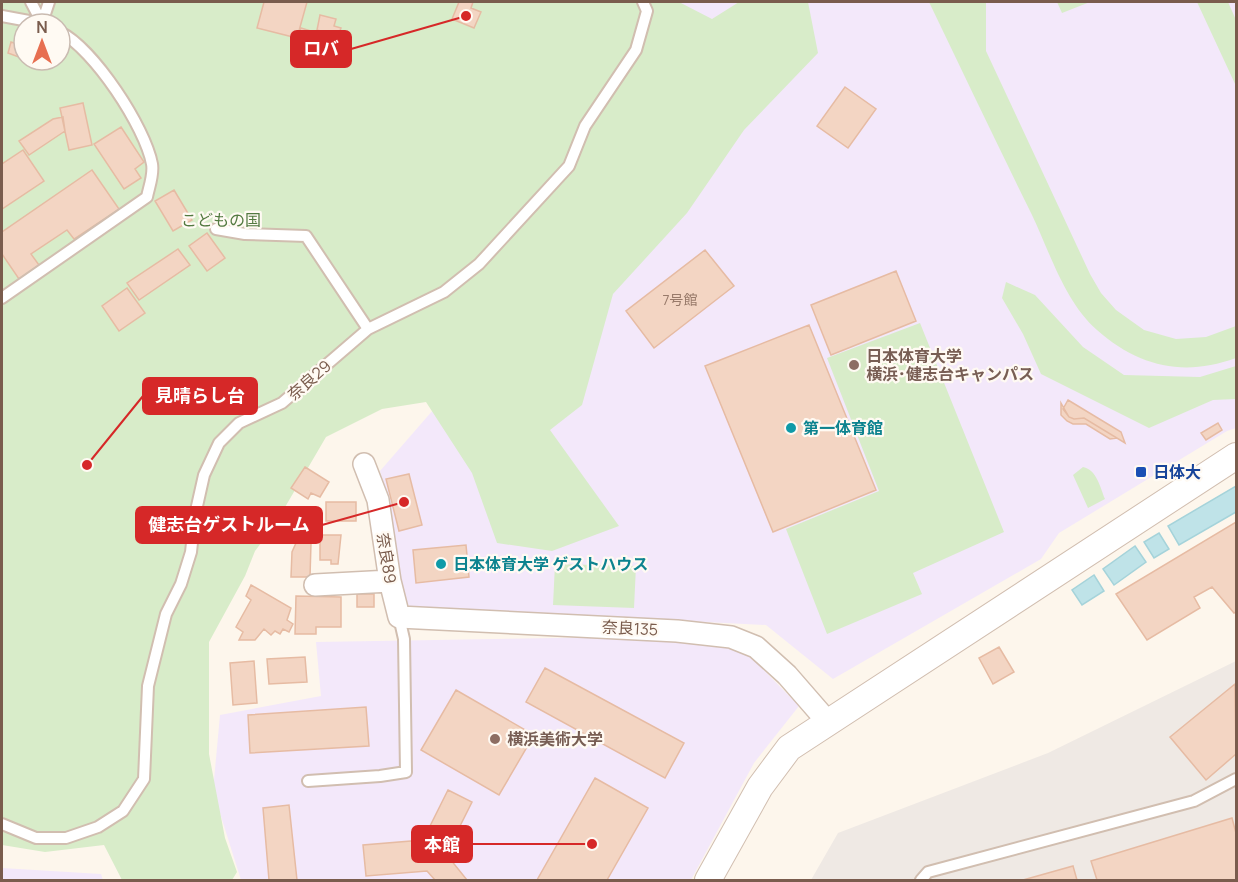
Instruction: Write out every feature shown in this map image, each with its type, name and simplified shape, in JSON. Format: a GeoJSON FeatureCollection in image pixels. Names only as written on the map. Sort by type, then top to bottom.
{"type":"FeatureCollection","features":[{"type":"Feature","properties":{"kind":"street"},"geometry":{"type":"LineString","coordinates":[[708,880],[773,767],[789,748],[827,721],[956,640],[1236,456]]}},
{"type":"Feature","properties":{"kind":"street","name":"奈良89"},"geometry":{"type":"LineString","coordinates":[[364,464],[378,500],[390,581],[399,617]]}},
{"type":"Feature","properties":{"kind":"street"},"geometry":{"type":"LineString","coordinates":[[315,585],[390,581]]}},
{"type":"Feature","properties":{"kind":"street","name":"奈良135"},"geometry":{"type":"LineString","coordinates":[[399,617],[677,630],[731,637],[756,646],[787,675],[827,721]]}},
{"type":"Feature","properties":{"kind":"lane","name":"奈良29"},"geometry":{"type":"LineString","coordinates":[[2,824],[36,838],[66,838],[98,827],[123,811],[144,779],[148,686],[166,614],[181,584],[190,552],[204,475],[219,443],[239,423],[282,403],[368,329],[444,292],[479,264],[568,166],[585,126],[636,50],[647,11],[643,2]]}},
{"type":"Feature","properties":{"kind":"lane"},"geometry":{"type":"LineString","coordinates":[[2,298],[147,197],[153,166],[143,139],[109,78],[72,39]]}},
{"type":"Feature","properties":{"kind":"lane"},"geometry":{"type":"LineString","coordinates":[[216,229],[245,234],[306,236],[368,329]]}},
{"type":"Feature","properties":{"kind":"lane"},"geometry":{"type":"LineString","coordinates":[[308,780],[380,776],[406,772],[404,639],[399,617]]}},
{"type":"Feature","properties":{"kind":"lane"},"geometry":{"type":"LineString","coordinates":[[921,880],[927,872],[1194,801],[1236,779]]}},
{"type":"Feature","properties":{"kind":"shaded area","name":"日本体育大学 横浜･健志台キャンパス"},"geometry":{"type":"Polygon","coordinates":[[[678,2],[1236,2],[1236,428],[1227,431],[1059,533],[1041,559],[833,679],[766,625],[411,607],[400,597],[393,525],[380,471],[527,302],[678,2]]]}},
{"type":"Feature","properties":{"kind":"shaded area","name":"横浜美術大学"},"geometry":{"type":"Polygon","coordinates":[[[675,636],[745,651],[799,706],[754,763],[691,880],[241,880],[213,791],[220,715],[321,696],[316,642],[675,636]]]}},
{"type":"Feature","properties":{"kind":"shaded area"},"geometry":{"type":"Polygon","coordinates":[[[1236,661],[1236,880],[811,880],[838,833],[1048,753],[1236,661]]]}},
{"type":"Feature","properties":{"kind":"shaded area"},"geometry":{"type":"Polygon","coordinates":[[[2,868],[101,874],[103,880],[2,880],[2,868]]]}},
{"type":"Feature","properties":{"kind":"green space","name":"こどもの国"},"geometry":{"type":"Polygon","coordinates":[[[2,2],[679,2],[712,19],[739,2],[808,2],[818,53],[744,130],[687,213],[613,294],[582,405],[550,430],[619,526],[552,551],[497,543],[472,473],[426,402],[382,409],[326,437],[274,526],[255,551],[245,576],[209,642],[209,754],[225,838],[237,872],[232,880],[122,880],[104,845],[45,852],[2,845],[2,2]]]}},
{"type":"Feature","properties":{"kind":"green space"},"geometry":{"type":"Polygon","coordinates":[[[929,2],[986,2],[986,51],[1101,293],[1116,310],[1144,330],[1176,339],[1206,337],[1236,326],[1236,358],[1198,367],[1163,365],[1129,353],[1113,343],[1086,319],[1059,276],[929,2]]]}},
{"type":"Feature","properties":{"kind":"green space"},"geometry":{"type":"Polygon","coordinates":[[[1057,2],[1090,2],[1062,13],[1057,2]]]}},
{"type":"Feature","properties":{"kind":"green space"},"geometry":{"type":"Polygon","coordinates":[[[1197,2],[1228,2],[1236,20],[1236,86],[1197,2]]]}},
{"type":"Feature","properties":{"kind":"green space"},"geometry":{"type":"Polygon","coordinates":[[[1006,282],[1035,295],[1083,347],[1124,375],[1200,377],[1236,366],[1236,399],[1213,400],[1149,428],[1041,374],[1023,334],[1002,298],[1006,282]]]}},
{"type":"Feature","properties":{"kind":"green space"},"geometry":{"type":"Polygon","coordinates":[[[920,323],[1004,532],[913,573],[922,594],[827,634],[786,529],[879,491],[827,358],[920,323]]]}},
{"type":"Feature","properties":{"kind":"green space"},"geometry":{"type":"Polygon","coordinates":[[[1083,467],[1095,475],[1105,499],[1088,508],[1073,475],[1083,467]]]}},
{"type":"Feature","properties":{"kind":"green space"},"geometry":{"type":"Polygon","coordinates":[[[555,564],[636,566],[634,608],[553,605],[555,564]]]}},
{"type":"Feature","properties":{"kind":"water"},"geometry":{"type":"Polygon","coordinates":[[[1236,486],[1236,512],[1179,545],[1168,526],[1236,486]]]}},
{"type":"Feature","properties":{"kind":"water"},"geometry":{"type":"Polygon","coordinates":[[[1159,533],[1169,549],[1154,558],[1144,542],[1159,533]]]}},
{"type":"Feature","properties":{"kind":"water"},"geometry":{"type":"Polygon","coordinates":[[[1135,546],[1146,562],[1114,585],[1103,569],[1135,546]]]}},
{"type":"Feature","properties":{"kind":"water"},"geometry":{"type":"Polygon","coordinates":[[[1094,575],[1104,591],[1082,605],[1072,590],[1094,575]]]}},
{"type":"Feature","properties":{"kind":"building"},"geometry":{"type":"Polygon","coordinates":[[[264,2],[307,2],[297,38],[257,28],[264,2]]]}},
{"type":"Feature","properties":{"kind":"building"},"geometry":{"type":"Polygon","coordinates":[[[459,2],[473,2],[471,8],[481,12],[474,28],[452,19],[459,2]]]}},
{"type":"Feature","properties":{"kind":"building"},"geometry":{"type":"Polygon","coordinates":[[[320,15],[336,19],[334,26],[341,28],[338,36],[317,30],[320,15]]]}},
{"type":"Feature","properties":{"kind":"building"},"geometry":{"type":"Polygon","coordinates":[[[301,28],[337,39],[336,44],[328,42],[327,47],[297,38],[301,28]]]}},
{"type":"Feature","properties":{"kind":"building"},"geometry":{"type":"Polygon","coordinates":[[[11,42],[12,54],[8,53],[11,42]]]}},
{"type":"Feature","properties":{"kind":"building"},"geometry":{"type":"Polygon","coordinates":[[[845,87],[876,109],[848,148],[817,126],[845,87]]]}},
{"type":"Feature","properties":{"kind":"building"},"geometry":{"type":"Polygon","coordinates":[[[83,103],[92,145],[69,150],[60,108],[83,103]]]}},
{"type":"Feature","properties":{"kind":"building"},"geometry":{"type":"Polygon","coordinates":[[[63,117],[65,131],[29,155],[19,141],[53,119],[63,117]]]}},
{"type":"Feature","properties":{"kind":"building"},"geometry":{"type":"Polygon","coordinates":[[[121,127],[144,162],[135,169],[141,178],[124,189],[94,144],[121,127]]]}},
{"type":"Feature","properties":{"kind":"building"},"geometry":{"type":"Polygon","coordinates":[[[23,150],[44,181],[2,209],[2,164],[23,150]]]}},
{"type":"Feature","properties":{"kind":"building"},"geometry":{"type":"Polygon","coordinates":[[[92,170],[119,209],[74,239],[67,230],[31,254],[39,265],[19,279],[2,254],[2,232],[92,170]]]}},
{"type":"Feature","properties":{"kind":"building"},"geometry":{"type":"Polygon","coordinates":[[[174,190],[192,220],[173,231],[155,201],[174,190]]]}},
{"type":"Feature","properties":{"kind":"building"},"geometry":{"type":"Polygon","coordinates":[[[207,233],[225,258],[207,271],[189,246],[207,233]]]}},
{"type":"Feature","properties":{"kind":"building"},"geometry":{"type":"Polygon","coordinates":[[[178,249],[190,265],[139,300],[127,283],[178,249]]]}},
{"type":"Feature","properties":{"kind":"building"},"geometry":{"type":"Polygon","coordinates":[[[705,250],[734,286],[654,348],[626,311],[705,250]]]}},
{"type":"Feature","properties":{"kind":"building"},"geometry":{"type":"Polygon","coordinates":[[[896,271],[916,321],[831,355],[811,305],[896,271]]]}},
{"type":"Feature","properties":{"kind":"building"},"geometry":{"type":"Polygon","coordinates":[[[127,288],[145,313],[119,331],[102,306],[127,288]]]}},
{"type":"Feature","properties":{"kind":"building","name":"第一体育館"},"geometry":{"type":"Polygon","coordinates":[[[809,325],[876,490],[773,532],[705,366],[809,325]]]}},
{"type":"Feature","properties":{"kind":"building"},"geometry":{"type":"Polygon","coordinates":[[[1068,400],[1121,432],[1125,443],[1084,418],[1069,417],[1063,409],[1068,400]]]}},
{"type":"Feature","properties":{"kind":"building"},"geometry":{"type":"Polygon","coordinates":[[[1061,403],[1069,417],[1084,418],[1117,438],[1110,439],[1086,424],[1073,424],[1067,421],[1061,415],[1061,403]]]}},
{"type":"Feature","properties":{"kind":"building"},"geometry":{"type":"Polygon","coordinates":[[[1218,423],[1222,430],[1206,440],[1201,433],[1218,423]]]}},
{"type":"Feature","properties":{"kind":"building"},"geometry":{"type":"Polygon","coordinates":[[[305,467],[329,482],[320,497],[311,493],[308,499],[291,488],[305,467]]]}},
{"type":"Feature","properties":{"kind":"building"},"geometry":{"type":"Polygon","coordinates":[[[409,474],[422,525],[399,531],[386,479],[409,474]]]}},
{"type":"Feature","properties":{"kind":"building"},"geometry":{"type":"Polygon","coordinates":[[[326,502],[356,502],[356,521],[326,521],[326,502]]]}},
{"type":"Feature","properties":{"kind":"building"},"geometry":{"type":"Polygon","coordinates":[[[1236,522],[1236,612],[1234,613],[1212,587],[1194,597],[1200,608],[1147,640],[1116,594],[1236,522]]]}},
{"type":"Feature","properties":{"kind":"building"},"geometry":{"type":"Polygon","coordinates":[[[320,535],[341,535],[338,564],[331,564],[331,560],[320,560],[320,535]]]}},
{"type":"Feature","properties":{"kind":"building"},"geometry":{"type":"Polygon","coordinates":[[[296,543],[311,543],[310,577],[291,577],[292,552],[296,543]]]}},
{"type":"Feature","properties":{"kind":"building","name":"日本体育大学 ゲストハウス"},"geometry":{"type":"Polygon","coordinates":[[[466,545],[469,577],[416,583],[413,550],[466,545]]]}},
{"type":"Feature","properties":{"kind":"building"},"geometry":{"type":"Polygon","coordinates":[[[251,585],[291,608],[287,620],[293,624],[289,632],[283,629],[280,634],[275,631],[271,635],[264,629],[255,640],[239,640],[243,632],[236,627],[251,600],[246,596],[251,585]]]}},
{"type":"Feature","properties":{"kind":"building"},"geometry":{"type":"Polygon","coordinates":[[[357,594],[374,594],[374,607],[357,607],[357,594]]]}},
{"type":"Feature","properties":{"kind":"building"},"geometry":{"type":"Polygon","coordinates":[[[296,596],[341,597],[341,627],[316,627],[316,634],[295,634],[296,596]]]}},
{"type":"Feature","properties":{"kind":"building"},"geometry":{"type":"Polygon","coordinates":[[[999,647],[1014,672],[993,684],[979,658],[999,647]]]}},
{"type":"Feature","properties":{"kind":"building"},"geometry":{"type":"Polygon","coordinates":[[[305,657],[307,682],[269,684],[267,659],[305,657]]]}},
{"type":"Feature","properties":{"kind":"building"},"geometry":{"type":"Polygon","coordinates":[[[254,661],[257,703],[233,705],[230,663],[254,661]]]}},
{"type":"Feature","properties":{"kind":"building"},"geometry":{"type":"Polygon","coordinates":[[[545,668],[684,743],[665,778],[526,702],[545,668]]]}},
{"type":"Feature","properties":{"kind":"building"},"geometry":{"type":"Polygon","coordinates":[[[1235,684],[1236,754],[1206,780],[1170,737],[1235,684]]]}},
{"type":"Feature","properties":{"kind":"building"},"geometry":{"type":"Polygon","coordinates":[[[456,690],[534,735],[499,795],[421,750],[456,690]]]}},
{"type":"Feature","properties":{"kind":"building"},"geometry":{"type":"Polygon","coordinates":[[[366,707],[369,746],[250,753],[248,715],[366,707]]]}},
{"type":"Feature","properties":{"kind":"building"},"geometry":{"type":"Polygon","coordinates":[[[595,778],[648,808],[607,880],[537,880],[595,778]]]}},
{"type":"Feature","properties":{"kind":"building"},"geometry":{"type":"Polygon","coordinates":[[[448,790],[472,802],[446,854],[467,880],[435,880],[427,871],[366,876],[363,845],[423,840],[448,790]]]}},
{"type":"Feature","properties":{"kind":"building"},"geometry":{"type":"Polygon","coordinates":[[[289,805],[297,880],[269,880],[263,808],[289,805]]]}},
{"type":"Feature","properties":{"kind":"building"},"geometry":{"type":"Polygon","coordinates":[[[1232,818],[1236,833],[1236,880],[1097,880],[1091,861],[1232,818]]]}},
{"type":"Feature","properties":{"kind":"building"},"geometry":{"type":"Polygon","coordinates":[[[1073,866],[1077,880],[1023,880],[1073,866]]]}},
{"type":"Feature","properties":{"kind":"place","name":"ロバ"},"geometry":{"type":"Point","coordinates":[466,16]}},
{"type":"Feature","properties":{"kind":"place","name":"日本体育大学 横浜･健志台キャンパス"},"geometry":{"type":"Point","coordinates":[854,365]}},
{"type":"Feature","properties":{"kind":"place","name":"第一体育館"},"geometry":{"type":"Point","coordinates":[791,428]}},
{"type":"Feature","properties":{"kind":"place","name":"見晴らし台"},"geometry":{"type":"Point","coordinates":[87,465]}},
{"type":"Feature","properties":{"kind":"place","name":"日体大"},"geometry":{"type":"Point","coordinates":[1141,472]}},
{"type":"Feature","properties":{"kind":"place","name":"健志台ゲストルーム"},"geometry":{"type":"Point","coordinates":[404,502]}},
{"type":"Feature","properties":{"kind":"place","name":"日本体育大学 ゲストハウス"},"geometry":{"type":"Point","coordinates":[441,564]}},
{"type":"Feature","properties":{"kind":"place","name":"横浜美術大学"},"geometry":{"type":"Point","coordinates":[495,739]}},
{"type":"Feature","properties":{"kind":"place","name":"本館"},"geometry":{"type":"Point","coordinates":[592,844]}}]}
